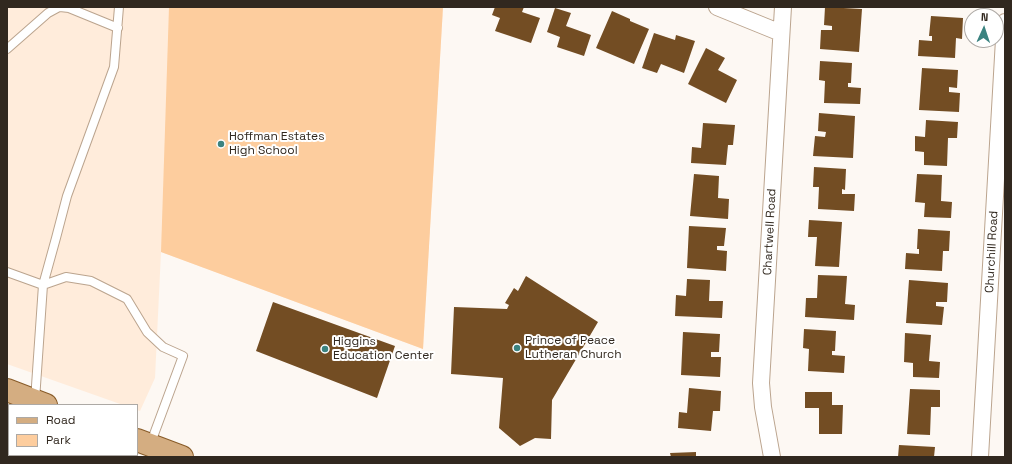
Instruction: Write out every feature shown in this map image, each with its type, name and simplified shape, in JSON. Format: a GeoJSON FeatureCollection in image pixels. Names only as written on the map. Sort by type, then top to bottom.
{"type":"FeatureCollection","features":[{"type":"Feature","properties":{"kind":"main road"},"geometry":{"type":"LineString","coordinates":[[7,390],[40,403]]}},
{"type":"Feature","properties":{"kind":"main road"},"geometry":{"type":"LineString","coordinates":[[144,442],[182,457]]}},
{"type":"Feature","properties":{"kind":"street"},"geometry":{"type":"LineString","coordinates":[[717,7],[781,33]]}},
{"type":"Feature","properties":{"kind":"street","name":"Chartwell Road"},"geometry":{"type":"LineString","coordinates":[[772,457],[762,407],[761,382],[783,7]]}},
{"type":"Feature","properties":{"kind":"street","name":"Churchill Road"},"geometry":{"type":"LineString","coordinates":[[980,457],[1005,22]]}},
{"type":"Feature","properties":{"kind":"lane"},"geometry":{"type":"LineString","coordinates":[[7,49],[48,13],[60,7],[69,8],[118,28]]}},
{"type":"Feature","properties":{"kind":"lane"},"geometry":{"type":"LineString","coordinates":[[40,403],[42,284],[67,196],[114,67],[119,7]]}},
{"type":"Feature","properties":{"kind":"lane"},"geometry":{"type":"LineString","coordinates":[[7,272],[42,284],[66,277],[91,281],[127,298],[147,332],[163,347],[183,356],[144,442]]}},
{"type":"Feature","properties":{"kind":"shaded area","name":"Hoffman Estates High School"},"geometry":{"type":"Polygon","coordinates":[[[7,7],[443,7],[423,349],[161,252],[155,378],[140,411],[138,410],[138,404],[120,404],[7,364],[7,7]]]}},
{"type":"Feature","properties":{"kind":"green space"},"geometry":{"type":"Polygon","coordinates":[[[169,7],[443,7],[423,349],[161,252],[169,7]]]}},
{"type":"Feature","properties":{"kind":"building"},"geometry":{"type":"Polygon","coordinates":[[[495,7],[524,7],[522,12],[540,18],[531,43],[495,31],[500,18],[492,15],[495,7]]]}},
{"type":"Feature","properties":{"kind":"building"},"geometry":{"type":"Polygon","coordinates":[[[825,7],[862,9],[859,52],[820,49],[821,30],[832,30],[832,26],[824,25],[825,7]]]}},
{"type":"Feature","properties":{"kind":"building"},"geometry":{"type":"Polygon","coordinates":[[[555,8],[571,13],[566,26],[591,35],[584,56],[557,47],[560,37],[547,32],[555,8]]]}},
{"type":"Feature","properties":{"kind":"building"},"geometry":{"type":"Polygon","coordinates":[[[612,11],[649,29],[634,64],[596,48],[612,11]]]}},
{"type":"Feature","properties":{"kind":"building"},"geometry":{"type":"Polygon","coordinates":[[[931,16],[963,18],[962,39],[956,38],[955,58],[918,56],[919,40],[932,41],[932,36],[929,36],[931,16]]]}},
{"type":"Feature","properties":{"kind":"building"},"geometry":{"type":"Polygon","coordinates":[[[654,33],[675,40],[676,35],[695,41],[684,73],[661,64],[657,73],[642,68],[654,33]]]}},
{"type":"Feature","properties":{"kind":"building"},"geometry":{"type":"Polygon","coordinates":[[[706,48],[725,58],[718,70],[737,80],[726,103],[688,84],[706,48]]]}},
{"type":"Feature","properties":{"kind":"building"},"geometry":{"type":"Polygon","coordinates":[[[820,61],[852,63],[851,83],[848,83],[848,87],[861,88],[860,104],[824,103],[825,81],[819,80],[820,61]]]}},
{"type":"Feature","properties":{"kind":"building"},"geometry":{"type":"Polygon","coordinates":[[[922,68],[958,70],[957,88],[949,87],[949,92],[960,93],[959,112],[919,110],[922,68]]]}},
{"type":"Feature","properties":{"kind":"building"},"geometry":{"type":"Polygon","coordinates":[[[819,113],[855,116],[853,158],[813,156],[815,136],[825,137],[826,132],[818,131],[819,113]]]}},
{"type":"Feature","properties":{"kind":"building"},"geometry":{"type":"Polygon","coordinates":[[[926,120],[958,122],[957,138],[948,138],[947,166],[924,165],[924,152],[915,151],[915,136],[925,137],[926,120]]]}},
{"type":"Feature","properties":{"kind":"building"},"geometry":{"type":"Polygon","coordinates":[[[703,123],[735,125],[733,145],[728,145],[726,165],[691,163],[692,147],[701,148],[703,123]]]}},
{"type":"Feature","properties":{"kind":"building"},"geometry":{"type":"Polygon","coordinates":[[[814,167],[846,169],[845,190],[842,189],[842,194],[855,194],[854,211],[818,209],[819,187],[813,187],[814,167]]]}},
{"type":"Feature","properties":{"kind":"building"},"geometry":{"type":"Polygon","coordinates":[[[694,174],[719,176],[718,198],[729,199],[728,219],[690,216],[694,174]]]}},
{"type":"Feature","properties":{"kind":"building"},"geometry":{"type":"Polygon","coordinates":[[[917,174],[942,175],[941,201],[952,202],[951,218],[924,217],[925,203],[915,202],[917,174]]]}},
{"type":"Feature","properties":{"kind":"building"},"geometry":{"type":"Polygon","coordinates":[[[809,220],[842,222],[839,267],[815,266],[817,237],[808,237],[809,220]]]}},
{"type":"Feature","properties":{"kind":"building"},"geometry":{"type":"Polygon","coordinates":[[[689,226],[726,228],[724,246],[717,246],[717,250],[727,251],[726,271],[687,268],[689,226]]]}},
{"type":"Feature","properties":{"kind":"building"},"geometry":{"type":"Polygon","coordinates":[[[918,229],[950,231],[949,251],[943,251],[942,271],[905,269],[906,253],[919,254],[919,249],[917,249],[918,229]]]}},
{"type":"Feature","properties":{"kind":"building"},"geometry":{"type":"Polygon","coordinates":[[[818,275],[847,276],[845,304],[855,305],[854,320],[805,317],[806,298],[817,298],[818,275]]]}},
{"type":"Feature","properties":{"kind":"building","name":"Prince of Peace Lutheran Church"},"geometry":{"type":"Polygon","coordinates":[[[526,276],[598,322],[552,400],[551,439],[535,438],[520,446],[499,428],[503,378],[451,374],[454,307],[507,309],[509,305],[505,303],[514,288],[518,291],[526,276]]]}},
{"type":"Feature","properties":{"kind":"building"},"geometry":{"type":"Polygon","coordinates":[[[687,279],[710,280],[709,301],[723,301],[722,318],[675,316],[676,295],[686,296],[687,279]]]}},
{"type":"Feature","properties":{"kind":"building"},"geometry":{"type":"Polygon","coordinates":[[[909,280],[948,283],[947,302],[936,302],[936,306],[944,307],[942,325],[906,323],[909,280]]]}},
{"type":"Feature","properties":{"kind":"building","name":"Higgins Education Center"},"geometry":{"type":"Polygon","coordinates":[[[273,302],[395,346],[377,398],[256,351],[273,302]]]}},
{"type":"Feature","properties":{"kind":"building"},"geometry":{"type":"Polygon","coordinates":[[[804,329],[836,331],[835,351],[832,351],[832,355],[845,356],[844,373],[808,371],[809,349],[803,348],[804,329]]]}},
{"type":"Feature","properties":{"kind":"building"},"geometry":{"type":"Polygon","coordinates":[[[683,332],[720,334],[719,352],[711,352],[711,357],[721,357],[720,377],[681,375],[683,332]]]}},
{"type":"Feature","properties":{"kind":"building"},"geometry":{"type":"Polygon","coordinates":[[[905,333],[931,335],[929,361],[940,362],[939,378],[913,377],[913,363],[904,362],[905,333]]]}},
{"type":"Feature","properties":{"kind":"building"},"geometry":{"type":"Polygon","coordinates":[[[689,388],[721,391],[720,411],[713,411],[711,431],[678,428],[679,412],[687,413],[689,388]]]}},
{"type":"Feature","properties":{"kind":"building"},"geometry":{"type":"Polygon","coordinates":[[[910,389],[940,390],[940,407],[931,407],[930,435],[907,434],[910,389]]]}},
{"type":"Feature","properties":{"kind":"building"},"geometry":{"type":"Polygon","coordinates":[[[805,392],[832,392],[832,405],[843,405],[842,434],[819,434],[819,408],[805,408],[805,392]]]}},
{"type":"Feature","properties":{"kind":"building"},"geometry":{"type":"Polygon","coordinates":[[[899,445],[935,447],[934,457],[898,457],[899,445]]]}},
{"type":"Feature","properties":{"kind":"building"},"geometry":{"type":"Polygon","coordinates":[[[696,452],[696,457],[671,457],[670,453],[696,452]]]}},
{"type":"Feature","properties":{"kind":"place","name":"Hoffman Estates High School"},"geometry":{"type":"Point","coordinates":[221,144]}},
{"type":"Feature","properties":{"kind":"place","name":"Prince of Peace Lutheran Church"},"geometry":{"type":"Point","coordinates":[517,348]}},
{"type":"Feature","properties":{"kind":"place","name":"Higgins Education Center"},"geometry":{"type":"Point","coordinates":[325,349]}}]}
